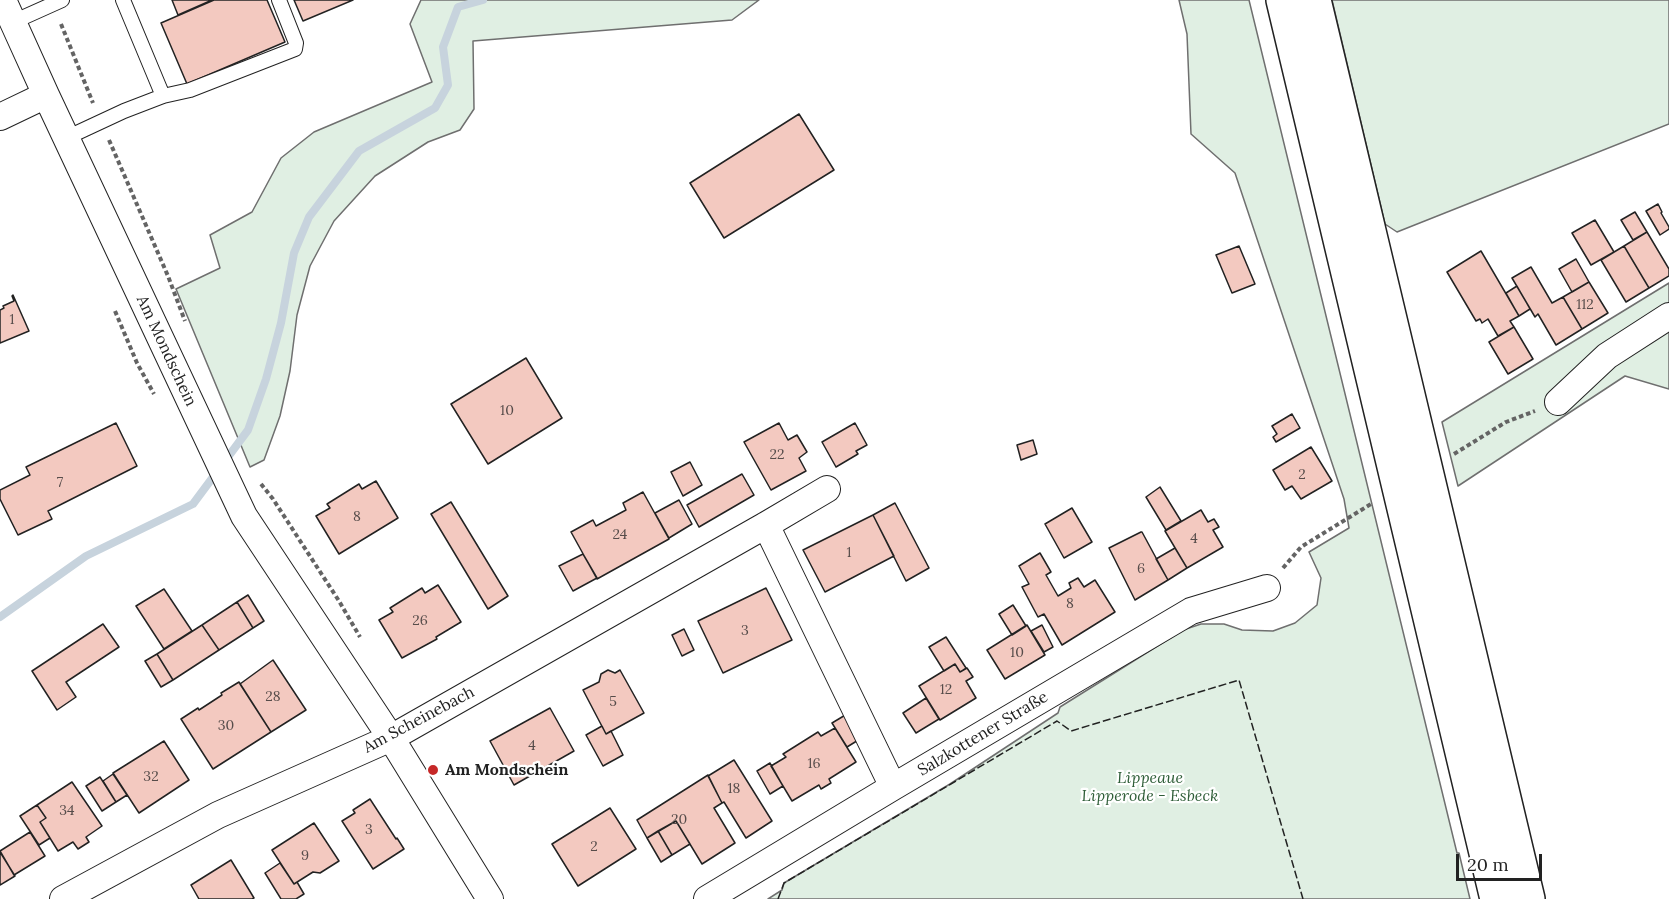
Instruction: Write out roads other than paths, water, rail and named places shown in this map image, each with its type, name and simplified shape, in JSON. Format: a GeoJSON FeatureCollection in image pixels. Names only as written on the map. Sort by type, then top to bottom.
{"type":"FeatureCollection","features":[{"type":"Feature","properties":{"kind":"highway"},"geometry":{"type":"LineString","coordinates":[[1283,0],[1482,771],[1527,899]]}},
{"type":"Feature","properties":{"kind":"highway"},"geometry":{"type":"LineString","coordinates":[[1314,0],[1482,771],[1497,899]]}},
{"type":"Feature","properties":{"kind":"street","name":"Am Mondschein"},"geometry":{"type":"LineString","coordinates":[[8,11],[244,516],[391,738],[490,899]]}},
{"type":"Feature","properties":{"kind":"street"},"geometry":{"type":"LineString","coordinates":[[0,117],[46,95]]}},
{"type":"Feature","properties":{"kind":"street"},"geometry":{"type":"LineString","coordinates":[[1558,402],[1607,356],[1669,316]]}},
{"type":"Feature","properties":{"kind":"street","name":"Am Scheinebach"},"geometry":{"type":"LineString","coordinates":[[63,899],[218,815],[391,738],[827,489]]}},
{"type":"Feature","properties":{"kind":"street"},"geometry":{"type":"LineString","coordinates":[[766,525],[892,787]]}},
{"type":"Feature","properties":{"kind":"street","name":"Salzkottener Straße"},"geometry":{"type":"LineString","coordinates":[[706,899],[1191,611],[1268,588]]}},
{"type":"Feature","properties":{"kind":"lane"},"geometry":{"type":"LineString","coordinates":[[123,0],[163,96]]}},
{"type":"Feature","properties":{"kind":"lane"},"geometry":{"type":"LineString","coordinates":[[66,138],[163,96],[190,90],[295,49],[296,43],[279,0]]}},
{"type":"Feature","properties":{"kind":"lane"},"geometry":{"type":"LineString","coordinates":[[8,11],[57,2]]}},
{"type":"Feature","properties":{"kind":"waterway"},"geometry":{"type":"LineString","coordinates":[[0,617],[86,556],[193,504],[248,430],[266,379],[281,323],[294,253],[309,217],[359,151],[435,108],[448,85],[443,47],[458,7],[483,0]]}},
{"type":"Feature","properties":{"kind":"place","name":"Am Mondschein"},"geometry":{"type":"Point","coordinates":[433,770]}},
{"type":"Feature","properties":{"kind":"park label","name":"Lippeaue Lipperode - Esbeck"},"geometry":{"type":"Point","coordinates":[1150,787]}}]}
